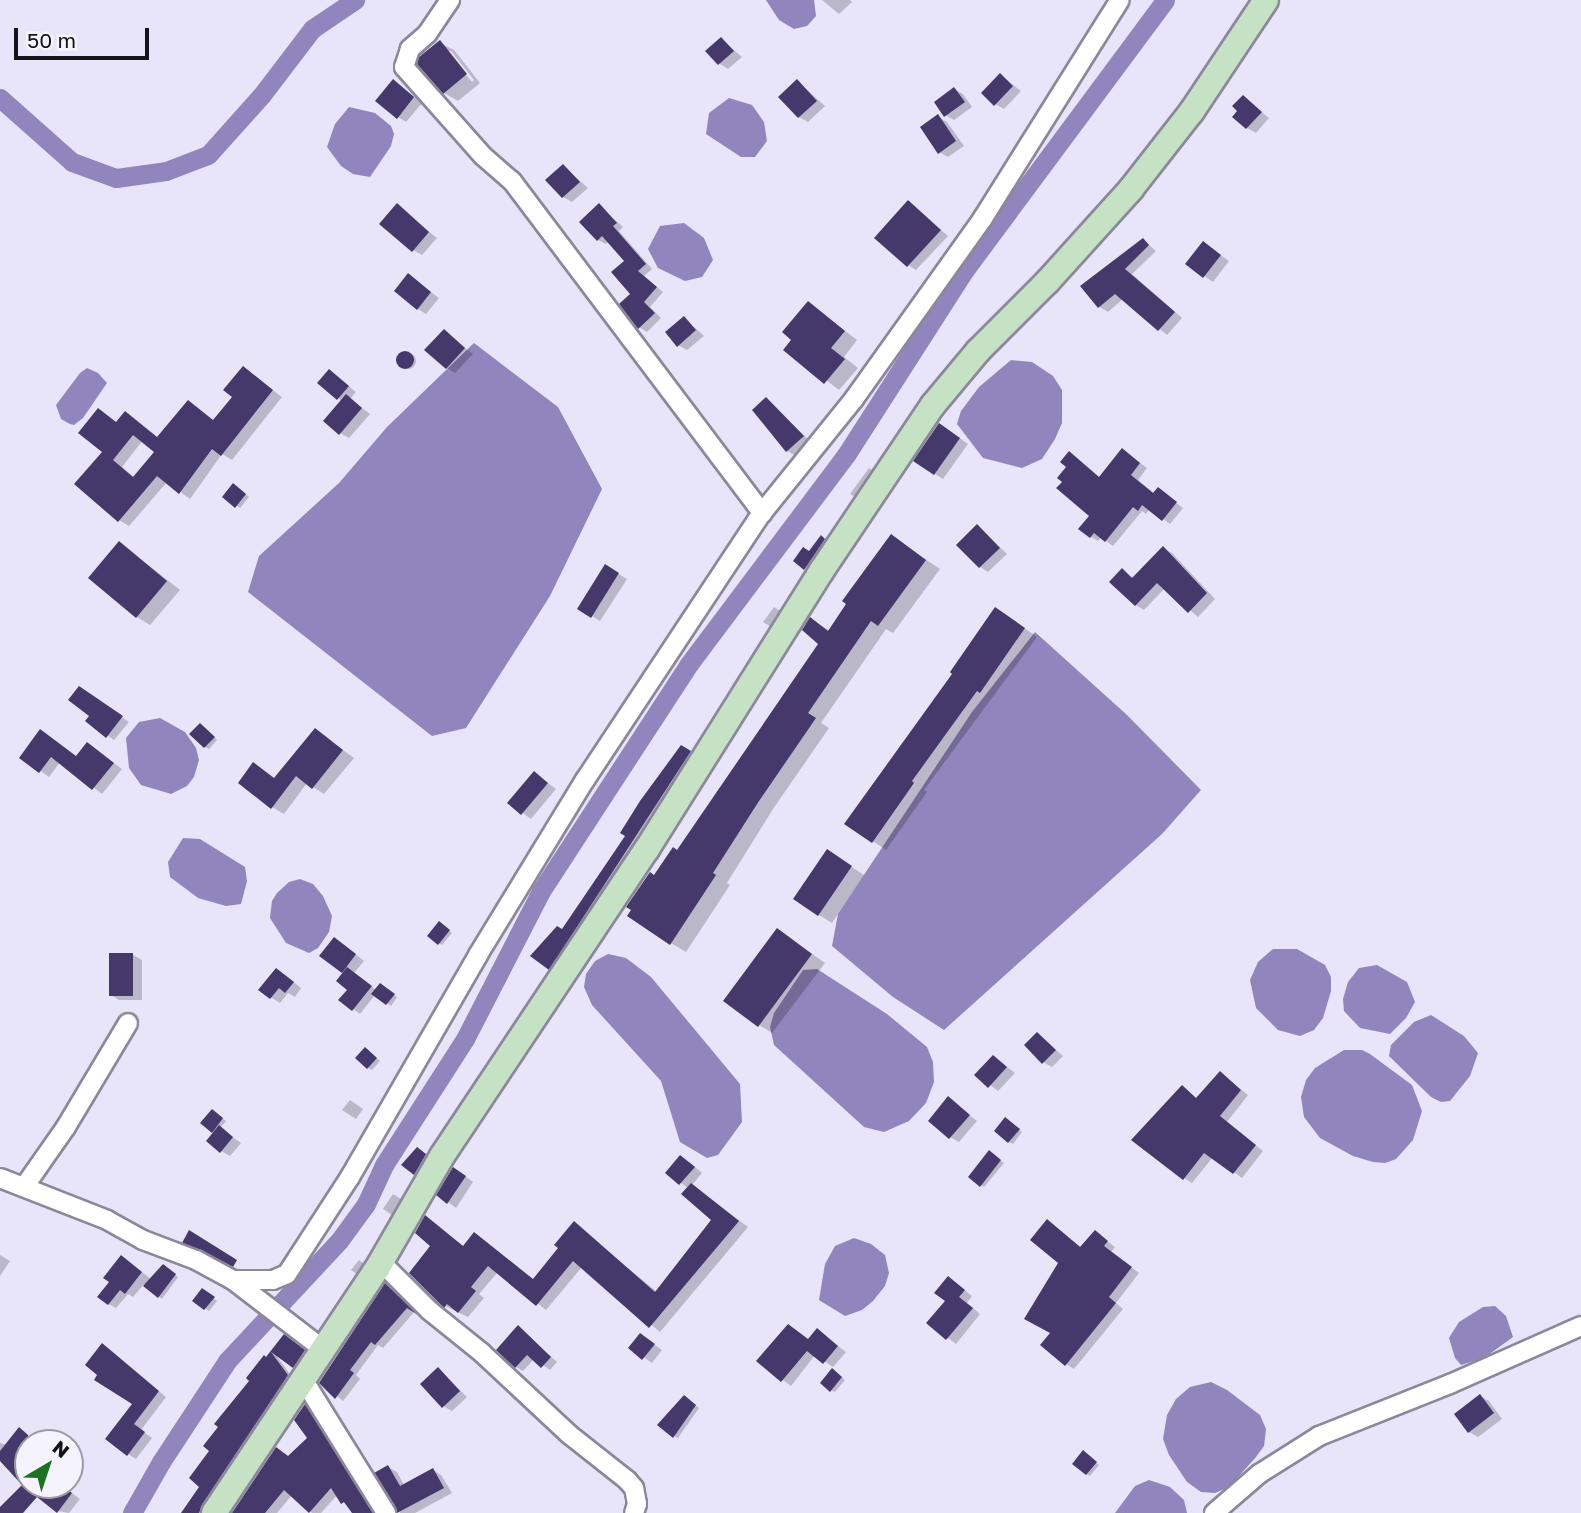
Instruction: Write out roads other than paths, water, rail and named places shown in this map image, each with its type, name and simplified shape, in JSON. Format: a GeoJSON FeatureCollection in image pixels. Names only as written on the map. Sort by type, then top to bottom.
{"type":"FeatureCollection","features":[{"type":"Feature","properties":{"kind":"street"},"geometry":{"type":"LineString","coordinates":[[450,0],[432,27],[410,50],[404,67],[482,156],[512,181],[762,513]]}},
{"type":"Feature","properties":{"kind":"street"},"geometry":{"type":"LineString","coordinates":[[233,1280],[273,1280],[287,1274],[350,1177],[530,868],[762,513],[854,399],[983,218],[1120,0]]}},
{"type":"Feature","properties":{"kind":"street"},"geometry":{"type":"LineString","coordinates":[[214,1513],[381,1262],[442,1156],[647,849],[822,570],[933,405],[978,351],[1048,281],[1131,189],[1192,111],[1266,0]]}},
{"type":"Feature","properties":{"kind":"street"},"geometry":{"type":"LineString","coordinates":[[24,1187],[66,1127],[128,1023]]}},
{"type":"Feature","properties":{"kind":"street"},"geometry":{"type":"LineString","coordinates":[[0,1178],[107,1220],[143,1240],[196,1260],[233,1280],[323,1349]]}},
{"type":"Feature","properties":{"kind":"street"},"geometry":{"type":"LineString","coordinates":[[381,1262],[429,1311],[482,1353],[570,1435],[627,1480],[634,1488],[637,1504],[634,1513]]}},
{"type":"Feature","properties":{"kind":"street"},"geometry":{"type":"LineString","coordinates":[[1214,1513],[1259,1474],[1319,1436],[1450,1384],[1581,1326]]}},
{"type":"Feature","properties":{"kind":"street"},"geometry":{"type":"LineString","coordinates":[[303,1379],[386,1513]]}},
{"type":"Feature","properties":{"kind":"waterway"},"geometry":{"type":"LineString","coordinates":[[0,98],[72,162],[116,178],[166,171],[208,155],[261,96],[312,29],[355,0]]}},
{"type":"Feature","properties":{"kind":"waterway"},"geometry":{"type":"LineString","coordinates":[[132,1513],[161,1462],[227,1361],[339,1241],[366,1204],[384,1165],[465,1039],[541,891],[689,664],[846,455],[964,271],[1165,0]]}}]}
